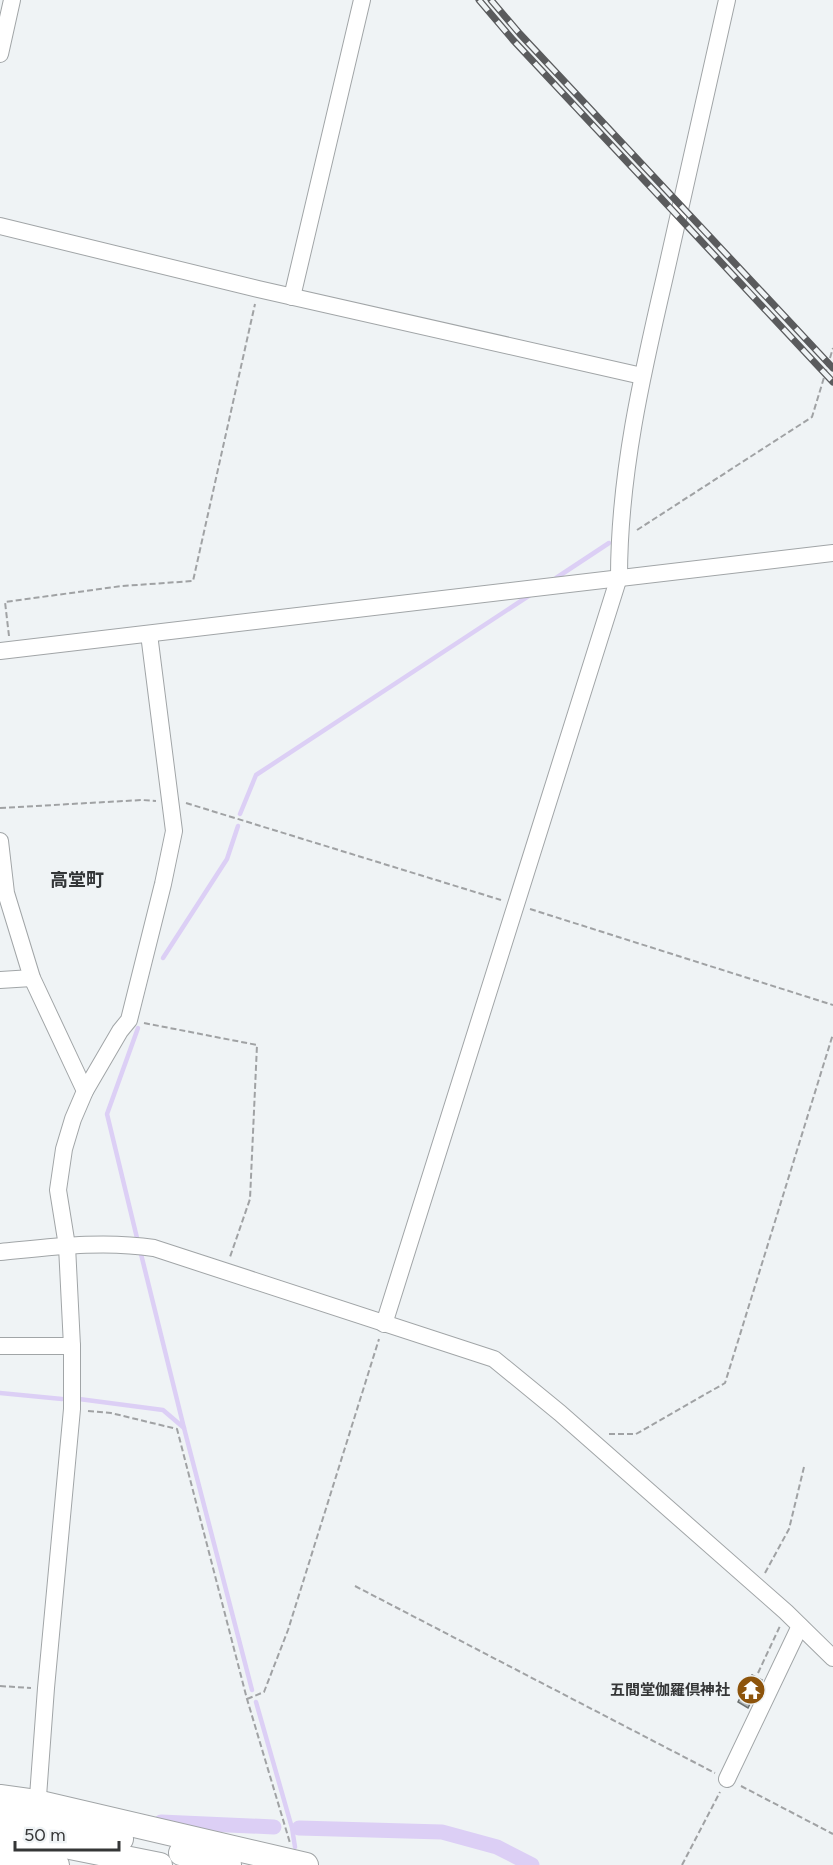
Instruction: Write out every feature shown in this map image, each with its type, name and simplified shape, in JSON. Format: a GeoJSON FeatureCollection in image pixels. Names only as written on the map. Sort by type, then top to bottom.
{"type":"FeatureCollection","features":[{"type":"Feature","properties":{"kind":"highway"},"geometry":{"type":"LineString","coordinates":[[0,1797],[301,1864]]}},
{"type":"Feature","properties":{"kind":"highway"},"geometry":{"type":"LineString","coordinates":[[0,1813],[152,1845],[229,1865]]}},
{"type":"Feature","properties":{"kind":"highway"},"geometry":{"type":"LineString","coordinates":[[0,1833],[160,1865]]}},
{"type":"Feature","properties":{"kind":"highway"},"geometry":{"type":"LineString","coordinates":[[0,1854],[57,1865]]}},
{"type":"Feature","properties":{"kind":"street"},"geometry":{"type":"LineString","coordinates":[[0,54],[12,0]]}},
{"type":"Feature","properties":{"kind":"street"},"geometry":{"type":"LineString","coordinates":[[292,297],[362,0]]}},
{"type":"Feature","properties":{"kind":"street"},"geometry":{"type":"LineString","coordinates":[[384,1324],[619,577],[623,490],[642,376],[727,0]]}},
{"type":"Feature","properties":{"kind":"street"},"geometry":{"type":"LineString","coordinates":[[0,226],[292,297],[642,376]]}},
{"type":"Feature","properties":{"kind":"street"},"geometry":{"type":"LineString","coordinates":[[6,650],[833,552]]}},
{"type":"Feature","properties":{"kind":"street"},"geometry":{"type":"LineString","coordinates":[[36,1806],[72,1409],[72,1346],[67,1246],[58,1190],[64,1149],[73,1119],[85,1091],[120,1031],[129,1020],[174,831],[149,634]]}},
{"type":"Feature","properties":{"kind":"street"},"geometry":{"type":"LineString","coordinates":[[0,841],[6,892],[32,978],[85,1091]]}},
{"type":"Feature","properties":{"kind":"street"},"geometry":{"type":"LineString","coordinates":[[0,980],[32,978]]}},
{"type":"Feature","properties":{"kind":"street"},"geometry":{"type":"LineString","coordinates":[[0,1251],[67,1246],[134,1245],[154,1248],[494,1359],[560,1413],[582,1435],[786,1612],[833,1658]]}},
{"type":"Feature","properties":{"kind":"street"},"geometry":{"type":"LineString","coordinates":[[0,1346],[72,1346]]}},
{"type":"Feature","properties":{"kind":"street"},"geometry":{"type":"LineString","coordinates":[[727,1779],[800,1626]]}},
{"type":"Feature","properties":{"kind":"path"},"geometry":{"type":"LineString","coordinates":[[6,650],[5,602],[122,586],[194,580],[258,289]]}},
{"type":"Feature","properties":{"kind":"path"},"geometry":{"type":"LineString","coordinates":[[619,542],[812,417],[833,348]]}},
{"type":"Feature","properties":{"kind":"path"},"geometry":{"type":"LineString","coordinates":[[0,808],[142,800],[187,803],[833,1005]]}},
{"type":"Feature","properties":{"kind":"path"},"geometry":{"type":"LineString","coordinates":[[129,1020],[257,1045],[250,1199],[225,1272]]}},
{"type":"Feature","properties":{"kind":"path"},"geometry":{"type":"LineString","coordinates":[[582,1435],[636,1434],[725,1383],[833,1034]]}},
{"type":"Feature","properties":{"kind":"path"},"geometry":{"type":"LineString","coordinates":[[247,1699],[264,1692],[288,1630],[384,1324]]}},
{"type":"Feature","properties":{"kind":"path"},"geometry":{"type":"LineString","coordinates":[[72,1409],[111,1413],[177,1429],[247,1699],[301,1864]]}},
{"type":"Feature","properties":{"kind":"path"},"geometry":{"type":"LineString","coordinates":[[757,1588],[789,1529],[804,1467]]}},
{"type":"Feature","properties":{"kind":"path"},"geometry":{"type":"LineString","coordinates":[[356,1586],[833,1834]]}},
{"type":"Feature","properties":{"kind":"path"},"geometry":{"type":"LineString","coordinates":[[758,1673],[786,1612]]}},
{"type":"Feature","properties":{"kind":"path"},"geometry":{"type":"LineString","coordinates":[[0,1686],[45,1688]]}},
{"type":"Feature","properties":{"kind":"path"},"geometry":{"type":"LineString","coordinates":[[682,1865],[727,1779]]}},
{"type":"Feature","properties":{"kind":"building","name":"五間堂伽羅倶神社"},"geometry":{"type":"Polygon","coordinates":[[[752,1675],[762,1680],[748,1708],[738,1702],[742,1694],[738,1692],[744,1679],[749,1681],[752,1675]]]}},
{"type":"Feature","properties":{"kind":"waterway"},"geometry":{"type":"LineString","coordinates":[[556,578],[609,543]]}},
{"type":"Feature","properties":{"kind":"waterway"},"geometry":{"type":"LineString","coordinates":[[240,814],[256,775],[530,595]]}},
{"type":"Feature","properties":{"kind":"waterway"},"geometry":{"type":"LineString","coordinates":[[163,958],[227,859],[238,826]]}},
{"type":"Feature","properties":{"kind":"waterway"},"geometry":{"type":"LineString","coordinates":[[137,1238],[107,1114],[138,1028]]}},
{"type":"Feature","properties":{"kind":"waterway"},"geometry":{"type":"LineString","coordinates":[[141,1254],[184,1428]]}},
{"type":"Feature","properties":{"kind":"waterway"},"geometry":{"type":"LineString","coordinates":[[0,1393],[62,1399]]}},
{"type":"Feature","properties":{"kind":"waterway"},"geometry":{"type":"LineString","coordinates":[[79,1399],[163,1410],[184,1428],[252,1690]]}},
{"type":"Feature","properties":{"kind":"waterway"},"geometry":{"type":"LineString","coordinates":[[256,1702],[292,1828],[295,1847]]}},
{"type":"Feature","properties":{"kind":"waterway"},"geometry":{"type":"LineString","coordinates":[[161,1822],[274,1827]]}},
{"type":"Feature","properties":{"kind":"waterway"},"geometry":{"type":"LineString","coordinates":[[299,1828],[442,1832],[497,1847],[532,1865]]}},
{"type":"Feature","properties":{"kind":"railway"},"geometry":{"type":"LineString","coordinates":[[479,0],[513,40],[833,382]]}},
{"type":"Feature","properties":{"kind":"railway"},"geometry":{"type":"LineString","coordinates":[[491,0],[520,34],[833,368]]}},
{"type":"Feature","properties":{"kind":"place","name":"五間堂伽羅倶神社"},"geometry":{"type":"Point","coordinates":[751,1690]}},
{"type":"Feature","properties":{"kind":"district","name":"高堂町"},"geometry":{"type":"Point","coordinates":[77,880]}}]}
